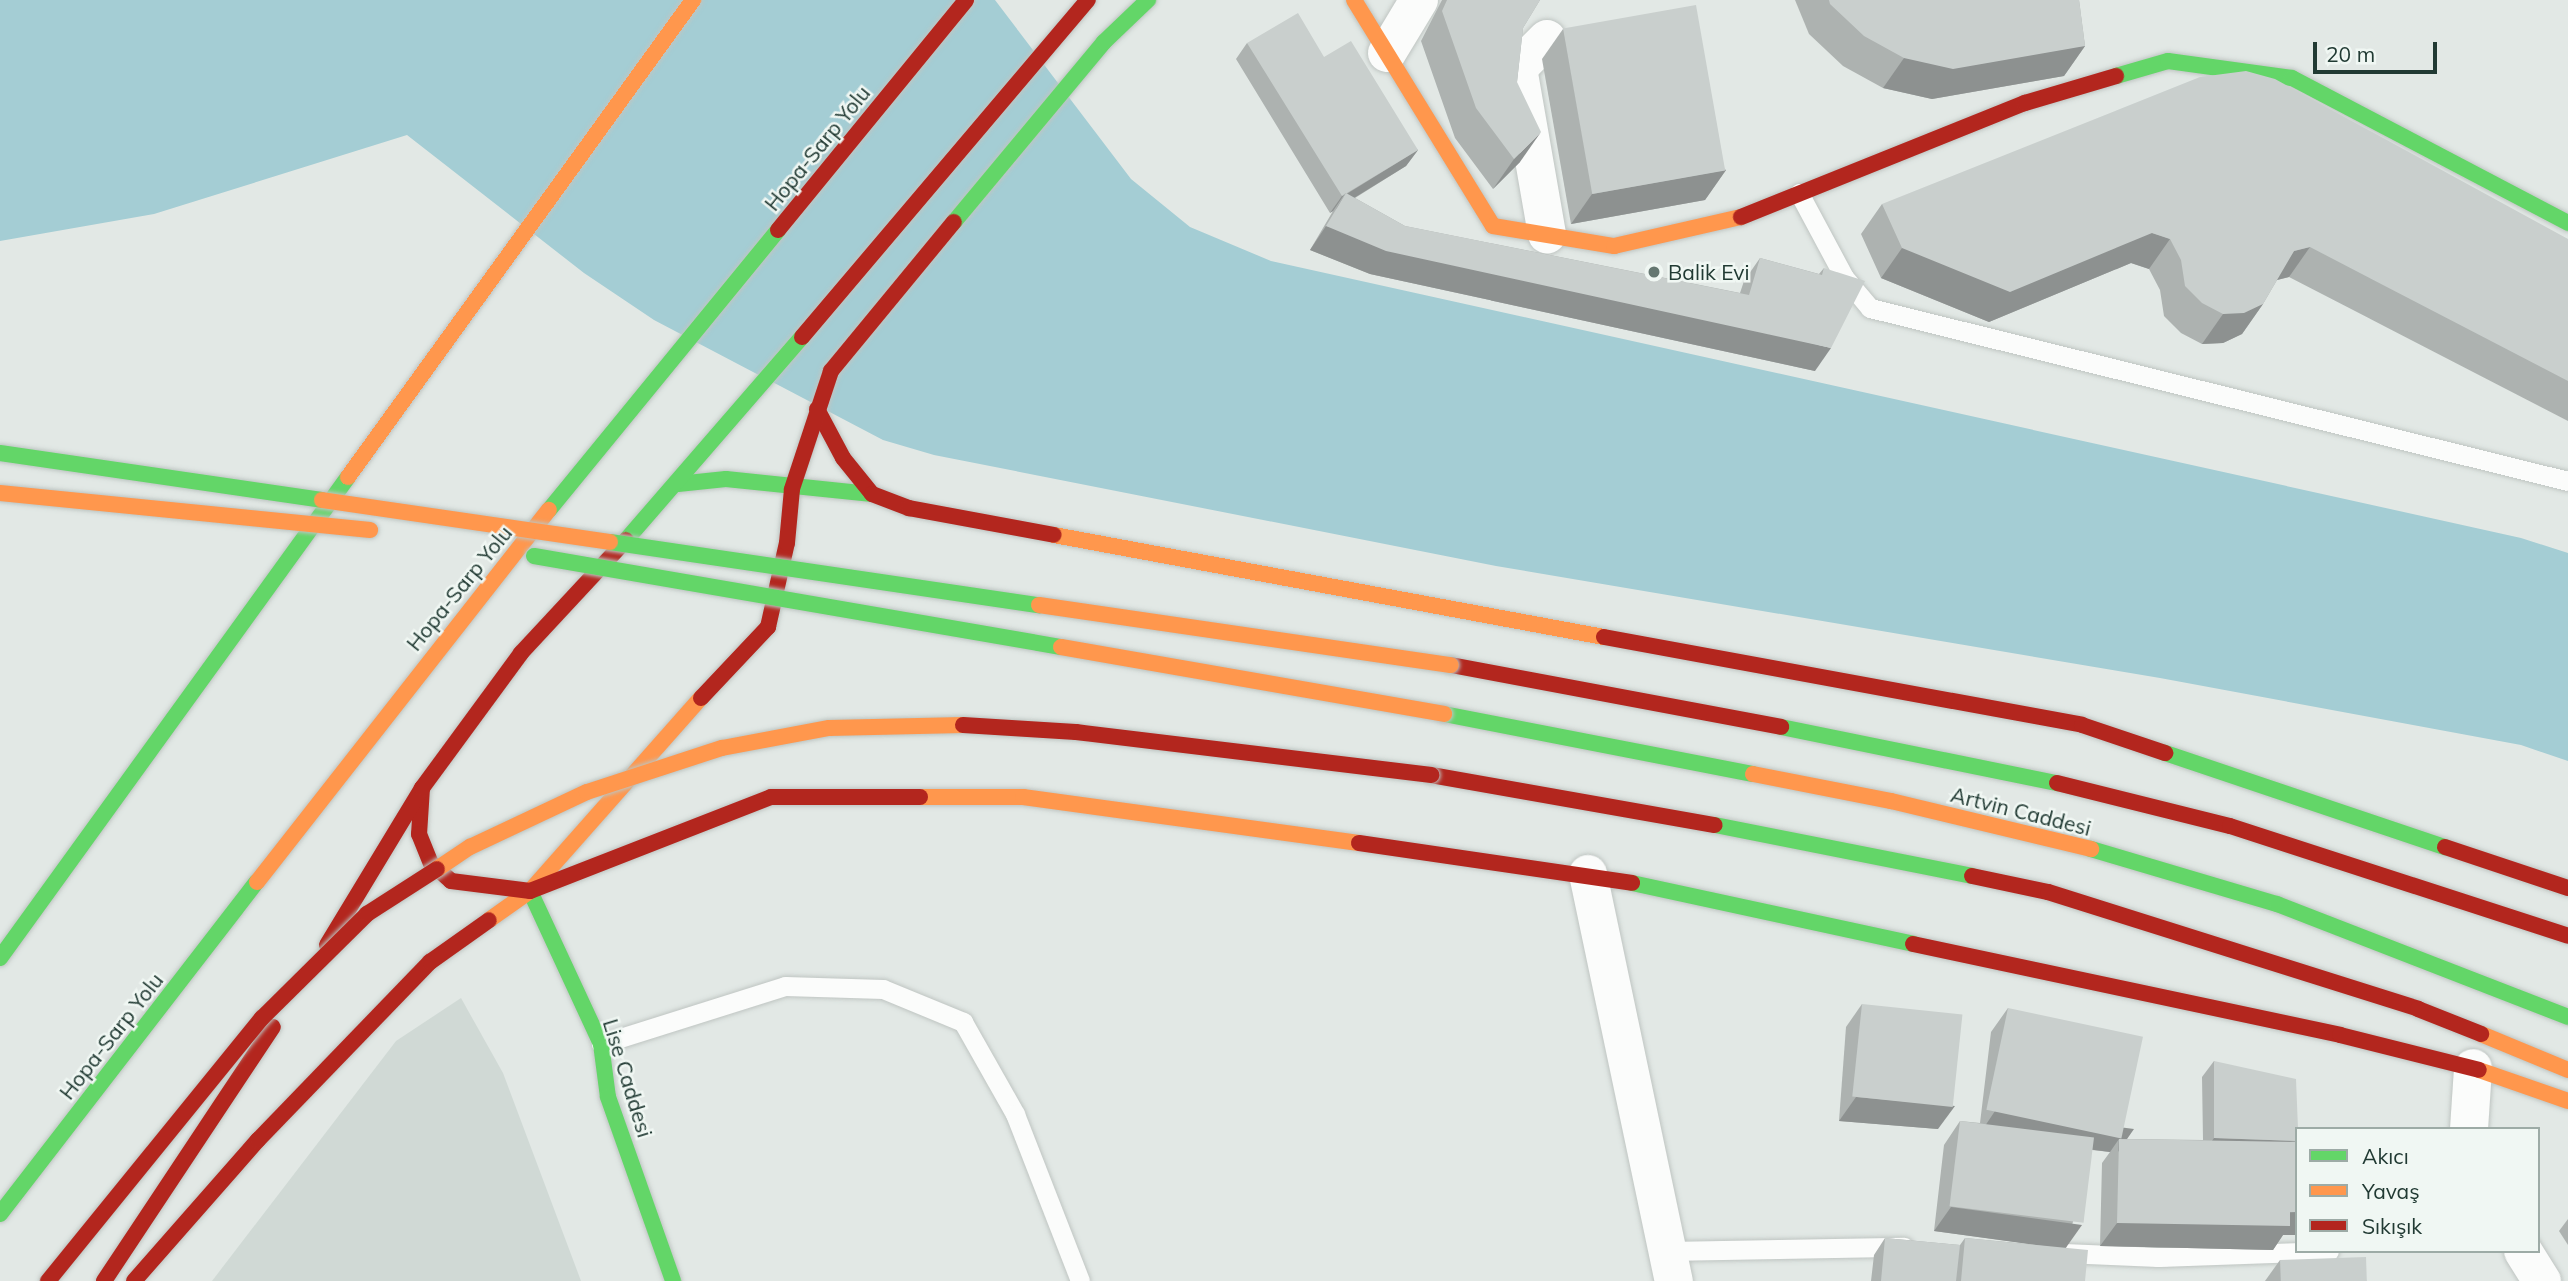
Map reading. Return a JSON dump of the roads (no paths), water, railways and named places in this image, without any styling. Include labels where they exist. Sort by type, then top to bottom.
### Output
[{"type":"main road","points":[[0,958],[512,246],[693,0]]},
{"type":"main road","name":"Hopa-Sarp Yolu","points":[[0,1214],[449,633],[679,348],[966,0]]},
{"type":"main road","points":[[530,891],[629,775],[768,627],[787,543],[792,489],[831,371],[1104,42],[1148,0]]},
{"type":"main road","points":[[1354,0],[1493,226],[1614,246],[1732,220],[1796,186],[2025,103],[2168,61],[2292,78],[2568,223]]},
{"type":"main road","points":[[104,1281],[320,957],[422,788],[521,653],[678,484],[765,378],[1087,2]]},
{"type":"main road","points":[[817,409],[843,458],[872,494]]},
{"type":"main road","name":"Artvin Caddesi","points":[[0,453],[1451,665],[1987,766],[2230,826],[2568,936]]},
{"type":"main road","points":[[678,484],[726,479],[792,489],[872,494],[922,510],[2082,725],[2568,888]]},
{"type":"main road","points":[[0,493],[387,532]]},
{"type":"main road","name":"Artvin Caddesi","points":[[497,549],[1444,714],[1891,801],[2118,856],[2277,904],[2568,1017]]},
{"type":"main road","points":[[48,1281],[262,1018],[367,914],[470,847],[587,792],[722,748],[829,728],[940,724],[1076,732],[1431,775],[1790,838],[2048,892],[2418,1009],[2568,1070]]},
{"type":"main road","points":[[422,788],[419,834],[430,863],[452,881],[530,891]]},
{"type":"main road","points":[[134,1281],[258,1140],[429,962],[530,891],[771,797],[1023,797],[1588,874],[2340,1035],[2473,1068],[2568,1101]]},
{"type":"main road","name":"Lise Caddesi","points":[[530,891],[601,1044],[608,1097],[673,1281]]},
{"type":"main road","points":[[601,1044],[625,1076]]},
{"type":"street","points":[[1387,53],[1419,0]]},
{"type":"street","points":[[1547,39],[1518,68],[1547,235]]},
{"type":"street","points":[[1588,874],[1671,1266]]},
{"type":"street","points":[[2469,1127],[2473,1068]]},
{"type":"street","points":[[2524,1253],[2542,1281]]},
{"type":"lane","points":[[1796,186],[1844,277],[1870,308],[2568,481]]},
{"type":"lane","points":[[601,1044],[785,986],[883,989],[963,1022],[1015,1114],[1080,1281]]},
{"type":"lane","points":[[1671,1266],[1926,1246]]},
{"type":"lane","points":[[2049,1252],[2158,1257],[2295,1252]]},
{"type":"water","points":[[0,0],[995,0],[1131,179],[1190,227],[1271,261],[2521,538],[2568,553],[2568,761],[2521,745],[2160,678],[1496,566],[934,455],[883,440],[654,320],[584,273],[407,135],[154,214],[0,241]]},
{"type":"place","name":"Balik Evi","points":[[1654,272]]}]
